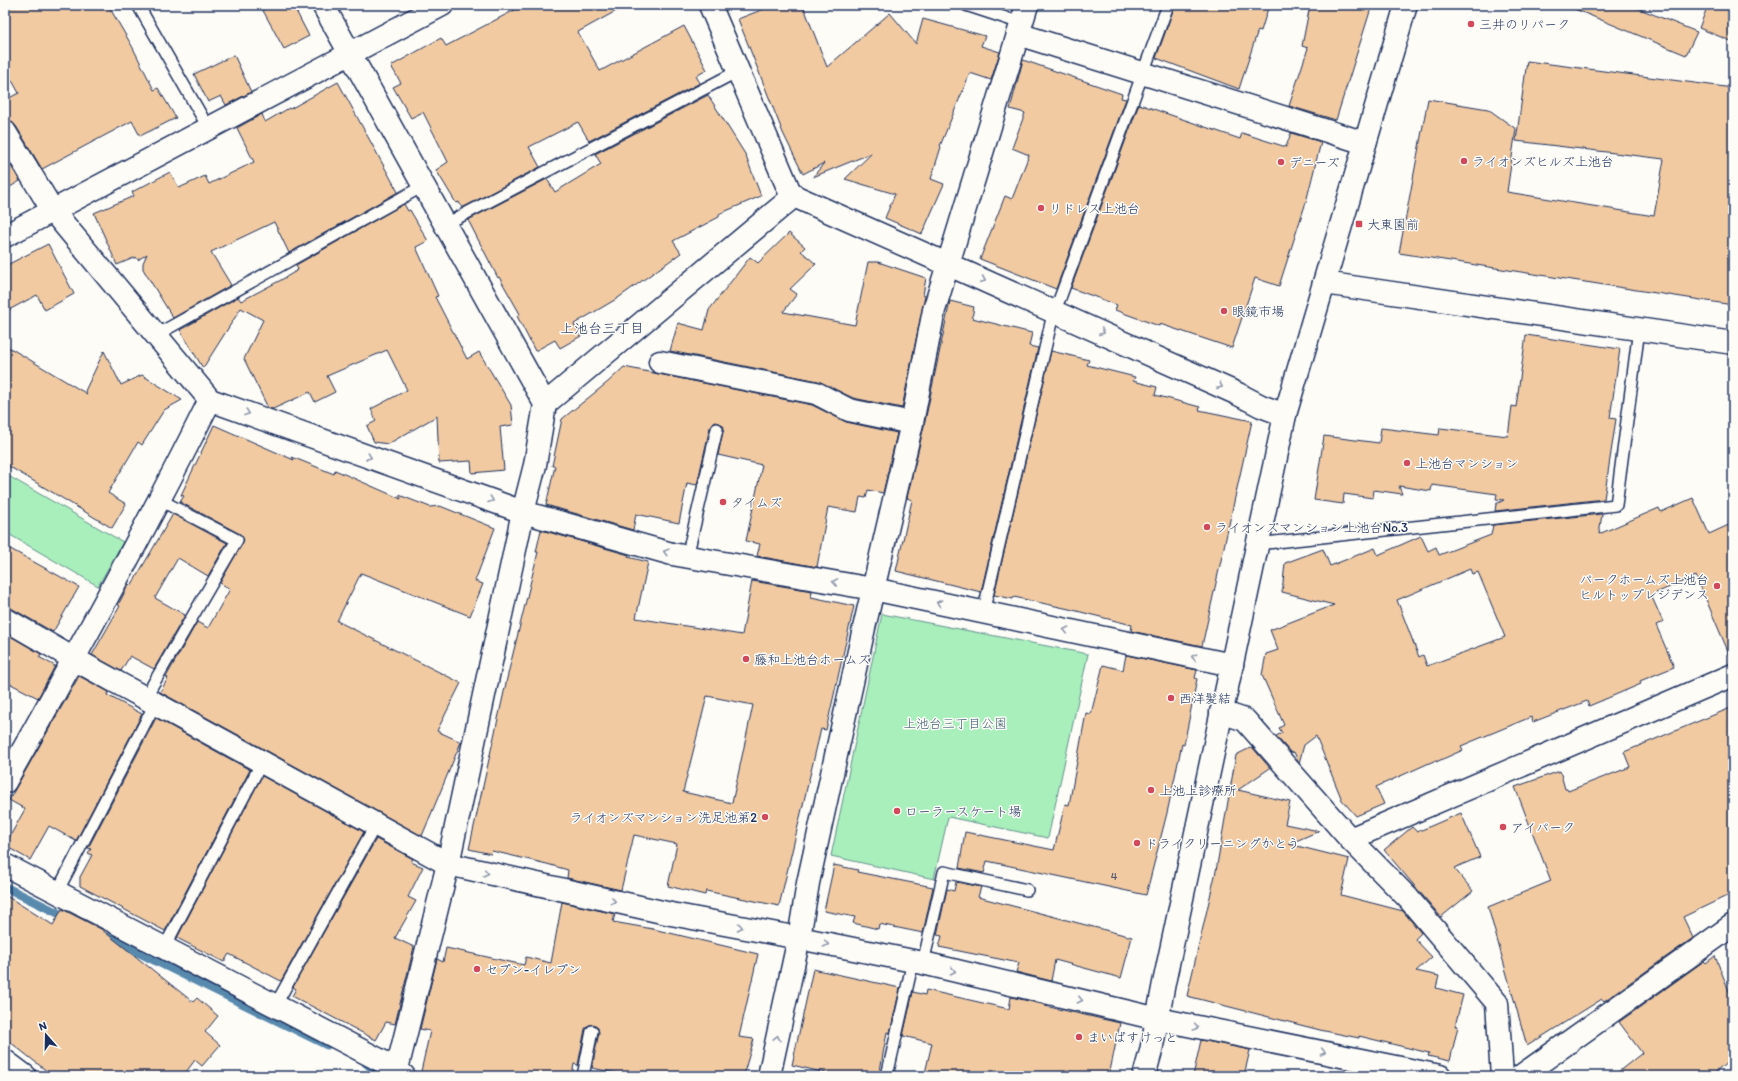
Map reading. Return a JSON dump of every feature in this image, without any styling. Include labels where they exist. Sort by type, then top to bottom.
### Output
[{"type":"street","points":[[5,865],[275,1006],[397,1073],[448,864],[523,512],[535,465],[545,404],[444,225],[351,53],[323,5]]},
{"type":"street","points":[[5,236],[442,5]]},
{"type":"street","points":[[710,5],[789,190],[794,196],[1054,310],[1261,406],[1285,415]]},
{"type":"street","points":[[1144,1076],[1158,1019],[1164,982],[1285,415],[1406,5]]},
{"type":"street","points":[[769,1076],[799,938],[808,883],[912,423],[934,310],[1022,21],[1142,74],[1365,143]]},
{"type":"street","points":[[5,132],[53,210],[210,400],[523,512],[687,557],[874,589],[1232,665]]},
{"type":"street","points":[[545,404],[794,196]]},
{"type":"street","points":[[1324,284],[1733,343]]},
{"type":"street","points":[[660,362],[816,393],[849,410],[912,423]]},
{"type":"street","points":[[5,782],[74,659],[160,500],[210,400]]},
{"type":"street","points":[[5,619],[74,659],[448,864],[671,914],[918,962],[1158,1019],[1440,1076]]},
{"type":"street","points":[[1350,839],[1733,675]]},
{"type":"street","points":[[1221,712],[1245,720],[1350,839],[1408,898],[1497,1003],[1502,1076]]},
{"type":"street","points":[[1521,1076],[1733,925]]},
{"type":"street","points":[[5,1061],[25,1076]]},
{"type":"lane","points":[[138,5],[208,129]]},
{"type":"lane","points":[[966,5],[1022,21]]},
{"type":"lane","points":[[983,613],[1054,310],[1060,298],[1168,5]]},
{"type":"lane","points":[[444,225],[738,71]]},
{"type":"lane","points":[[156,335],[423,186]]},
{"type":"lane","points":[[1257,544],[1616,505],[1639,329]]},
{"type":"lane","points":[[687,557],[717,429]]},
{"type":"lane","points":[[57,892],[150,701],[237,540],[160,500]]},
{"type":"lane","points":[[164,948],[262,762]]},
{"type":"lane","points":[[275,1006],[376,824]]},
{"type":"lane","points":[[887,1076],[944,872],[1027,890]]},
{"type":"lane","points":[[583,1076],[592,1031]]},
{"type":"green space","points":[[5,474],[123,542],[98,586],[5,532]]},
{"type":"green space","name":"上池台三丁目公園","points":[[882,614],[1088,654],[1048,838],[948,817],[934,879],[831,856]]},
{"type":"building","points":[[5,5],[108,5],[132,46],[154,90],[158,88],[176,118],[140,136],[132,121],[42,169],[16,126],[11,121],[5,120],[5,100],[19,93],[5,68]]},
{"type":"building","points":[[260,5],[293,5],[309,36],[284,49]]},
{"type":"building","points":[[524,5],[627,5],[578,32],[600,71],[684,26],[707,70],[696,76],[700,83],[589,141],[578,122],[529,147],[540,167],[462,208],[459,202],[456,203],[436,170],[448,162],[423,112],[411,118],[393,87],[401,83],[391,66],[441,38],[446,46]]},
{"type":"building","points":[[774,5],[803,5],[827,67],[890,13],[916,44],[923,19],[985,36],[981,46],[1000,52],[991,80],[970,73],[940,146],[941,147],[931,179],[944,184],[922,234],[885,218],[895,194],[845,179],[872,153],[813,177],[824,163],[803,174],[783,133],[738,19]]},
{"type":"building","points":[[1175,5],[1269,5],[1261,31],[1258,30],[1239,89],[1156,58]]},
{"type":"building","points":[[1310,5],[1372,5],[1336,120],[1289,106],[1308,48],[1302,46]]},
{"type":"building","points":[[1565,5],[1630,5],[1697,32],[1686,55]]},
{"type":"building","points":[[1708,5],[1719,5],[1733,11],[1733,42],[1699,28]]},
{"type":"building","points":[[234,55],[251,92],[226,105],[221,96],[208,102],[194,74]]},
{"type":"building","name":"リドレス上池台","points":[[1023,60],[1122,94],[1121,98],[1126,99],[1056,289],[980,259],[1005,196],[1012,199],[1029,155],[1012,148],[1025,113],[1010,109]]},
{"type":"building","name":"ライオンズヒルズ上池台","points":[[1527,61],[1733,88],[1733,305],[1399,253],[1428,99],[1488,109],[1516,129],[1507,192],[1654,216],[1664,159],[1516,141]]},
{"type":"building","points":[[338,82],[398,192],[289,253],[274,222],[211,252],[231,285],[173,318],[143,269],[143,263],[147,254],[138,260],[136,257],[117,265],[94,213],[134,196],[132,192],[170,172],[179,188],[205,176],[209,184],[254,162],[237,128],[262,114],[265,122]]},
{"type":"building","points":[[708,95],[745,154],[761,196],[719,214],[719,217],[673,241],[681,253],[618,298],[574,324],[581,336],[560,348],[555,340],[535,351],[517,316],[520,314],[499,277],[498,278],[468,220],[547,179],[555,192],[601,164],[595,154]]},
{"type":"building","points":[[1139,104],[1240,139],[1242,133],[1286,147],[1291,133],[1321,142],[1306,202],[1279,286],[1255,278],[1232,348],[1160,324],[1159,326],[1115,310],[1117,305],[1071,288]]},
{"type":"building","points":[[5,156],[20,181],[5,190]]},
{"type":"building","points":[[404,204],[408,211],[410,210],[428,241],[416,247],[438,296],[435,297],[467,359],[479,352],[511,405],[513,425],[500,427],[504,470],[472,473],[471,461],[439,463],[437,416],[388,444],[374,442],[367,426],[376,421],[371,409],[407,390],[387,350],[327,376],[335,392],[315,402],[310,392],[273,409],[268,408],[244,359],[263,320],[241,308],[203,368],[180,330],[238,297],[241,301],[281,280],[298,270],[296,265]]},
{"type":"building","points":[[789,233],[805,247],[801,251],[816,264],[790,289],[797,294],[783,312],[855,325],[868,262],[878,262],[926,278],[923,295],[925,296],[902,408],[853,398],[818,381],[670,351],[678,323],[704,330],[709,310],[750,257],[758,263]]},
{"type":"building","points":[[48,244],[74,294],[45,310],[37,295],[5,312],[5,266]]},
{"type":"building","points":[[950,301],[974,307],[972,318],[1032,333],[1029,346],[1038,348],[981,592],[896,571],[912,500],[907,498],[924,426]]},
{"type":"building","points":[[1526,335],[1620,349],[1610,418],[1616,419],[1604,499],[1495,511],[1496,504],[1504,500],[1496,499],[1497,494],[1432,485],[1431,491],[1399,486],[1402,494],[1374,490],[1373,498],[1344,494],[1343,504],[1314,500],[1324,436],[1379,443],[1381,428],[1439,435],[1440,428],[1508,436],[1512,406],[1516,407]]},
{"type":"building","points":[[5,345],[87,394],[85,391],[104,351],[121,385],[142,375],[182,400],[164,410],[142,445],[138,442],[108,493],[126,504],[112,528],[5,464]]},
{"type":"building","points":[[1051,351],[1089,360],[1087,365],[1135,377],[1133,381],[1157,387],[1155,395],[1200,407],[1199,410],[1252,421],[1202,646],[1131,631],[1132,625],[1069,609],[1014,597],[1013,599],[994,595]]},
{"type":"building","points":[[624,367],[812,405],[846,422],[897,433],[883,493],[868,490],[866,498],[860,497],[857,512],[828,507],[817,567],[757,556],[760,544],[746,541],[762,465],[718,455],[724,427],[715,422],[710,427],[697,485],[687,483],[679,523],[636,514],[633,530],[546,505],[555,466],[552,466],[562,419],[608,382]]},
{"type":"building","points":[[214,425],[294,460],[292,457],[334,474],[335,470],[401,499],[399,495],[430,507],[440,506],[495,528],[475,581],[483,584],[470,616],[361,573],[337,621],[461,683],[437,731],[461,742],[422,836],[160,692],[168,678],[166,677],[197,622],[208,628],[230,589],[220,583],[244,540],[240,534],[180,502],[184,496],[181,495]]},
{"type":"building","points":[[1693,498],[1709,534],[1733,523],[1733,663],[1696,576],[1651,595],[1663,622],[1656,625],[1674,667],[1640,681],[1641,684],[1589,706],[1587,701],[1533,722],[1531,717],[1461,746],[1463,750],[1436,762],[1436,760],[1376,787],[1384,804],[1356,816],[1342,800],[1316,736],[1304,745],[1299,763],[1294,752],[1291,753],[1276,736],[1282,733],[1279,728],[1284,725],[1262,675],[1266,654],[1278,650],[1270,630],[1334,605],[1282,592],[1285,563],[1323,549],[1330,566],[1375,548],[1378,555],[1421,536],[1428,551],[1436,547],[1439,555],[1491,535],[1493,525],[1602,514],[1599,534],[1659,508],[1661,512]],"holes":[[[1470,569],[1472,574],[1478,572],[1505,637],[1427,666],[1423,655],[1419,657],[1397,600]]]},
{"type":"building","points":[[173,514],[227,543],[208,576],[178,558],[155,598],[185,615],[154,669],[130,656],[121,671],[92,655],[120,606],[118,605],[129,584],[131,586]]},
{"type":"building","points":[[541,530],[629,555],[628,557],[648,562],[636,618],[742,635],[752,581],[812,591],[811,597],[854,606],[826,730],[821,729],[779,906],[706,891],[705,895],[668,886],[677,844],[634,835],[621,890],[567,878],[568,870],[547,864],[492,851],[491,854],[469,849],[508,674],[538,552],[536,552]],"holes":[[[707,696],[753,705],[732,803],[683,792]]]},
{"type":"building","points":[[5,546],[79,587],[53,632],[11,608],[5,607]]},
{"type":"building","points":[[5,633],[41,654],[39,657],[55,666],[38,698],[5,681]]},
{"type":"building","points":[[1126,655],[1197,670],[1195,678],[1197,679],[1184,745],[1182,744],[1167,813],[1146,895],[987,861],[984,873],[959,868],[965,832],[1054,850],[1065,804],[1069,805],[1086,713],[1091,714],[1103,665],[1123,670]]},
{"type":"building","points":[[79,676],[109,692],[107,695],[142,714],[76,841],[49,826],[30,860],[9,848],[9,838],[25,809],[9,800]]},
{"type":"building","points":[[1733,707],[1733,893],[1683,917],[1693,938],[1604,1001],[1602,999],[1527,1046],[1488,907],[1551,881],[1515,787],[1560,771],[1565,789],[1568,791],[1630,767],[1624,752]]},
{"type":"building","points":[[156,718],[250,770],[165,931],[80,886],[80,877],[92,855],[88,853],[91,849],[88,848]]},
{"type":"building","points":[[1252,747],[1270,768],[1238,790],[1290,802],[1285,824],[1319,831],[1289,844],[1349,859],[1341,895],[1403,911],[1421,933],[1415,939],[1432,957],[1416,971],[1439,976],[1436,988],[1463,995],[1455,1026],[1458,1026],[1450,1061],[1428,1056],[1429,1053],[1359,1036],[1359,1038],[1320,1030],[1187,996],[1216,871],[1236,755]]},
{"type":"building","points":[[262,776],[364,832],[281,981],[229,954],[224,962],[177,938]]},
{"type":"building","points":[[1461,813],[1480,857],[1454,868],[1473,891],[1441,917],[1384,850],[1412,827],[1417,832]]},
{"type":"building","points":[[376,839],[413,859],[411,862],[423,867],[408,897],[416,901],[395,938],[414,947],[395,1024],[386,1022],[376,1040],[292,996],[296,989],[293,987]]},
{"type":"building","points":[[834,865],[858,870],[857,872],[933,887],[923,933],[879,924],[878,929],[853,923],[855,917],[824,911]]},
{"type":"building","points":[[956,882],[981,887],[978,897],[1132,937],[1121,978],[1055,960],[1051,981],[1016,972],[1019,963],[939,947],[942,936],[937,935],[947,889],[954,891]]},
{"type":"building","points":[[5,895],[53,925],[62,909],[101,929],[193,1002],[197,998],[218,1016],[205,1032],[220,1045],[202,1066],[195,1060],[183,1076],[53,1076],[5,1038]]},
{"type":"building","points":[[562,902],[615,914],[613,922],[653,929],[758,954],[739,1037],[754,1039],[743,1076],[631,1076],[592,1068],[599,1032],[597,1026],[593,1024],[587,1026],[585,1029],[578,1065],[574,1064],[572,1076],[420,1076],[430,1031],[420,1029],[437,959],[443,962],[446,948],[524,965],[526,957],[551,963]]},
{"type":"building","points":[[1715,956],[1733,1001],[1733,1058],[1711,1076],[1613,1076],[1642,1053],[1619,1022],[1704,961],[1706,963]]},
{"type":"building","points":[[813,969],[900,988],[890,1033],[887,1032],[879,1076],[839,1076],[792,1065]]},
{"type":"building","points":[[926,990],[1009,1009],[1011,997],[1120,1023],[1109,1076],[941,1076],[925,1073],[932,1043],[903,1036],[913,992],[925,995]]},
{"type":"building","points":[[1201,1040],[1250,1050],[1244,1076],[1193,1076]]},
{"type":"waterway","points":[[5,887],[70,919]]},
{"type":"waterway","points":[[107,937],[327,1045]]},
{"type":"waterway","points":[[366,1063],[382,1076]]},
{"type":"place","name":"三井のリパーク","points":[[1471,24]]},
{"type":"place","name":"ライオンズヒルズ上池台","points":[[1464,161]]},
{"type":"place","name":"デニーズ","points":[[1281,162]]},
{"type":"place","name":"リドレス上池台","points":[[1041,208]]},
{"type":"place","name":"大東園前","points":[[1359,224]]},
{"type":"place","name":"眼鏡市場","points":[[1224,311]]},
{"type":"place","name":"上池台マンション","points":[[1407,463]]},
{"type":"place","name":"タイムズ","points":[[723,502]]},
{"type":"place","name":"ライオンズマンション上池台No.3","points":[[1207,527]]},
{"type":"place","name":"パークホームズ上池台 ヒルトップレジデンス","points":[[1717,586]]},
{"type":"place","name":"藤和上池台ホームズ","points":[[746,659]]},
{"type":"place","name":"西洋髪結","points":[[1171,698]]},
{"type":"place","name":"上池上診療所","points":[[1151,790]]},
{"type":"place","name":"ローラースケート場","points":[[897,811]]},
{"type":"place","name":"ライオンズマンション洗足池第2","points":[[765,817]]},
{"type":"place","name":"アイパーク","points":[[1503,827]]},
{"type":"place","name":"ドライクリーニングかとう","points":[[1137,843]]},
{"type":"place","name":"セブン-イレブン","points":[[477,969]]},
{"type":"place","name":"まいばすけっと","points":[[1079,1037]]},
{"type":"district","name":"上池台三丁目","points":[[602,328]]}]
